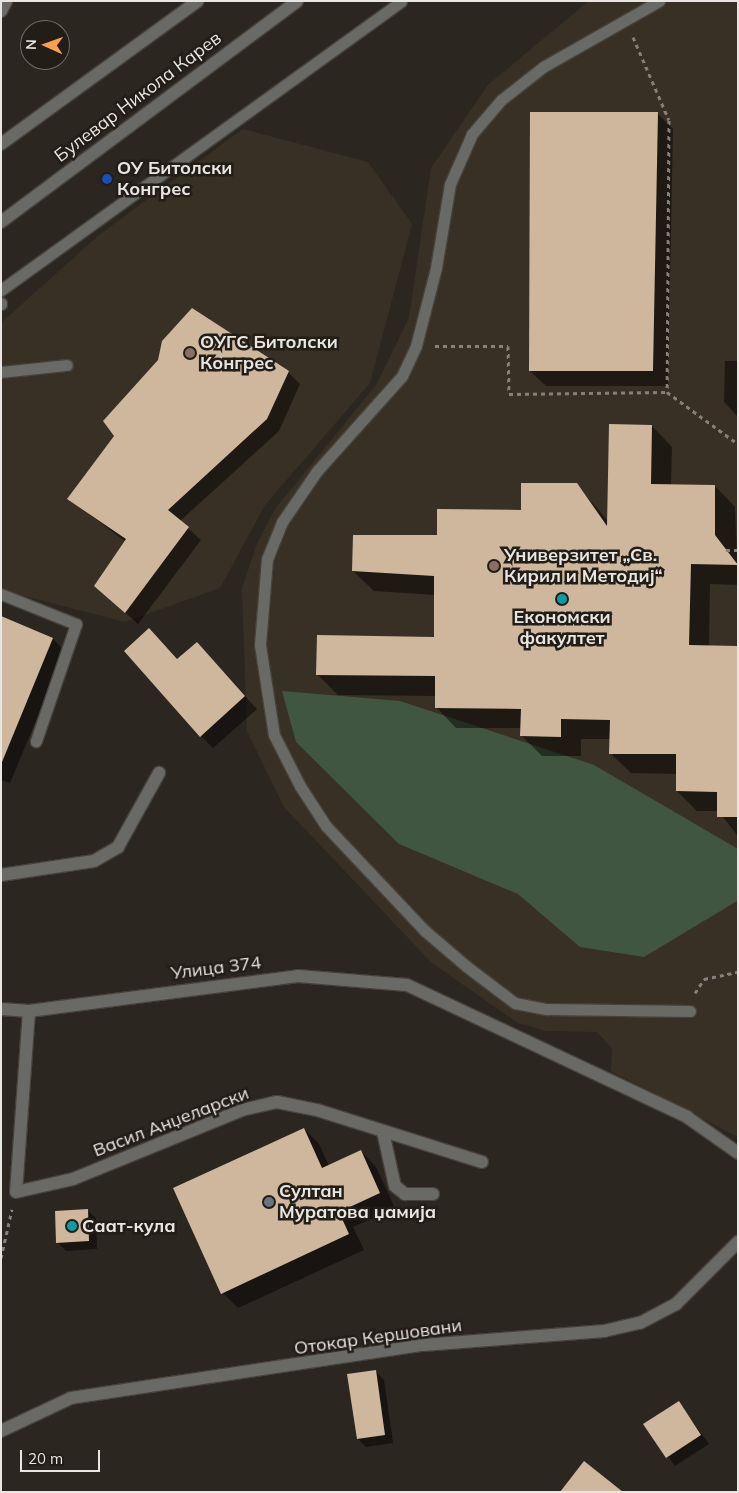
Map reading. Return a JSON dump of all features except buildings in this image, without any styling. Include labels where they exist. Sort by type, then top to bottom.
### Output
[{"type":"street","points":[[1,11],[6,1]]},
{"type":"street","points":[[1,144],[198,1]]},
{"type":"street","name":"Булевар Никола Карев","points":[[1,222],[297,1]]},
{"type":"street","points":[[1,875],[94,861],[118,847],[159,774]]},
{"type":"street","name":"Улица 374","points":[[1,1009],[29,1011],[298,976],[407,985],[687,1117],[738,1153]]},
{"type":"street","points":[[16,1192],[29,1011]]},
{"type":"street","name":"Васил Анџеларски","points":[[16,1192],[73,1179],[242,1110],[277,1102],[317,1110],[482,1162]]},
{"type":"street","points":[[383,1132],[395,1186],[405,1194],[433,1194]]},
{"type":"street","name":"Отокар Кершовани","points":[[1,1431],[71,1398],[423,1346],[604,1331],[640,1323],[676,1304],[738,1242]]},
{"type":"lane","points":[[1,290],[401,1]]},
{"type":"lane","points":[[659,1],[543,67],[501,100],[472,134],[450,184],[436,268],[416,346],[402,376],[298,496],[267,559],[260,603],[260,645],[274,735],[326,826],[424,930],[515,1003],[586,1013],[690,1011]]},
{"type":"lane","points":[[1,372],[67,365]]},
{"type":"lane","points":[[1,594],[76,624],[36,741]]},
{"type":"path","points":[[626,20],[669,120],[667,392]]},
{"type":"path","points":[[416,346],[508,346],[508,394],[667,392],[738,444]]},
{"type":"path","points":[[726,550],[738,550]]},
{"type":"path","points":[[690,1011],[704,979],[738,972]]},
{"type":"path","points":[[1,1258],[16,1192]]},
{"type":"shaded area","name":"Универзитет „Св. Кирил и Методиј“","points":[[589,1],[738,1],[738,1137],[611,1071],[612,1048],[597,1032],[546,1031],[518,1023],[432,963],[284,807],[247,731],[242,588],[257,544],[275,509],[376,385],[409,318],[431,168],[488,85]]},
{"type":"shaded area","name":"ОУГС Битолски Конгрес","points":[[243,129],[368,162],[412,224],[370,383],[265,505],[220,588],[125,622],[1,590],[1,323],[99,235]]},
{"type":"green space","points":[[282,691],[400,701],[594,765],[738,849],[737,901],[644,957],[580,947],[518,894],[399,844],[296,742]]},
{"type":"place","name":"ОУ Битолски Конгрес","points":[[107,179]]},
{"type":"place","name":"ОУГС Битолски Конгрес","points":[[190,353]]},
{"type":"place","name":"Универзитет „Св. Кирил и Методиј“","points":[[494,566]]},
{"type":"place","name":"Економски факултет","points":[[562,599]]},
{"type":"place","name":"Султан Муратова џамија","points":[[269,1202]]},
{"type":"place","name":"Саат-кула","points":[[72,1226]]}]
